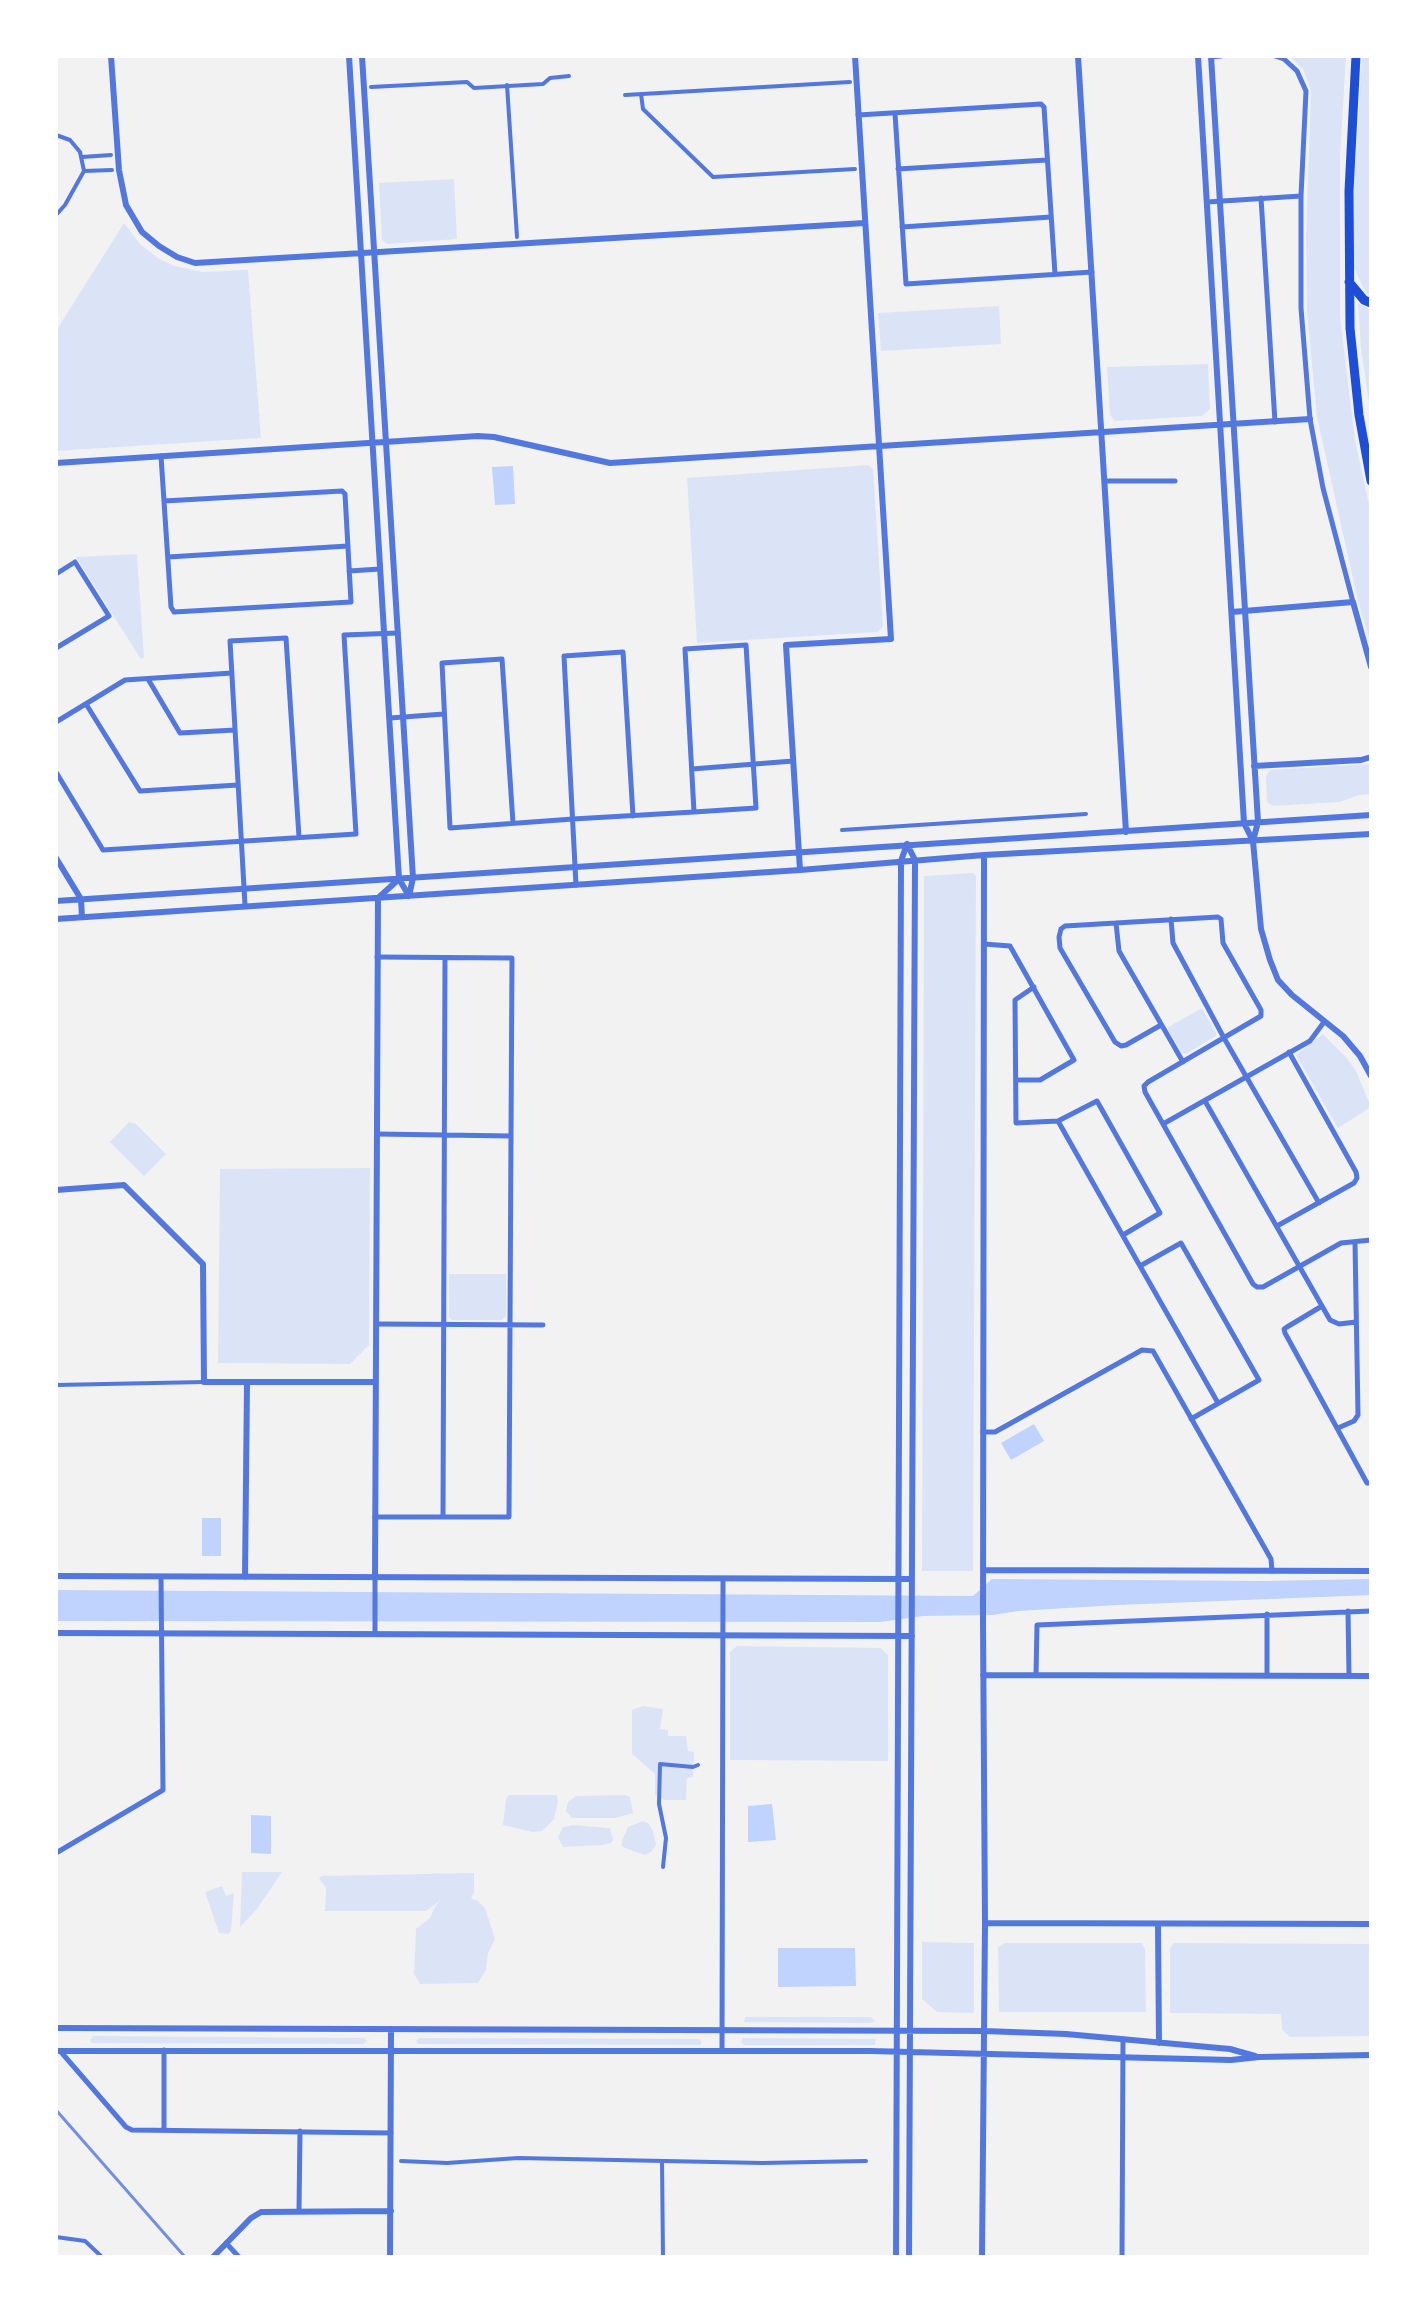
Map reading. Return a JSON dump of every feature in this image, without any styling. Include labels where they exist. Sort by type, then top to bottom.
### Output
[{"type":"highway","points":[[1356,56],[1349,191],[1349,282],[1354,374],[1371,481]]},
{"type":"highway","points":[[1349,282],[1364,300],[1371,303]]},
{"type":"street","points":[[111,56],[122,191],[142,232],[177,257],[195,263],[865,223]]},
{"type":"street","points":[[349,56],[399,879],[409,896]]},
{"type":"street","points":[[362,56],[413,878],[409,896]]},
{"type":"street","points":[[800,870],[786,645],[891,639],[855,56]]},
{"type":"street","points":[[1078,56],[1126,832]]},
{"type":"street","points":[[1198,56],[1244,823],[1253,841]]},
{"type":"street","points":[[1221,56],[1211,56],[1258,822],[1253,841],[1261,929],[1278,980],[1343,1036],[1360,1056],[1371,1076]]},
{"type":"street","points":[[1275,56],[1284,59],[1297,71],[1306,91],[1301,196],[1301,308],[1310,419],[1323,488],[1371,667]]},
{"type":"street","points":[[371,87],[467,82],[474,88],[543,84],[550,78],[569,76]]},
{"type":"street","points":[[625,95],[850,82]]},
{"type":"street","points":[[507,85],[517,237]]},
{"type":"street","points":[[641,94],[643,109],[713,177],[855,169]]},
{"type":"street","points":[[858,115],[1041,104],[1044,107],[1055,274]]},
{"type":"street","points":[[895,113],[906,284],[1092,272]]},
{"type":"street","points":[[56,135],[70,140],[80,152],[84,171],[56,215]]},
{"type":"street","points":[[82,157],[111,155]]},
{"type":"street","points":[[898,169],[1047,160]]},
{"type":"street","points":[[84,171],[112,170]]},
{"type":"street","points":[[1207,202],[1301,196]]},
{"type":"street","points":[[1261,198],[1275,422]]},
{"type":"street","points":[[902,227],[1051,217]]},
{"type":"street","points":[[56,463],[478,436],[610,463],[1310,419]]},
{"type":"street","points":[[161,456],[171,607],[177,613],[351,602],[345,494],[342,491],[164,501]]},
{"type":"street","points":[[1105,481],[1175,481]]},
{"type":"street","points":[[168,557],[348,546]]},
{"type":"street","points":[[56,574],[75,562],[109,616],[56,648]]},
{"type":"street","points":[[349,571],[381,569]]},
{"type":"street","points":[[1232,612],[1353,602]]},
{"type":"street","points":[[56,772],[103,850],[356,834],[344,635],[398,633]]},
{"type":"street","points":[[245,905],[230,641],[286,638],[299,837]]},
{"type":"street","points":[[513,823],[502,659],[442,663],[450,828],[756,808],[746,645],[685,649],[694,812]]},
{"type":"street","points":[[576,885],[564,656],[623,652],[633,816]]},
{"type":"street","points":[[56,722],[125,680],[232,673]]},
{"type":"street","points":[[148,679],[180,733],[235,730]]},
{"type":"street","points":[[86,704],[140,791],[238,785]]},
{"type":"street","points":[[390,718],[444,714]]},
{"type":"street","points":[[1254,766],[1371,757]]},
{"type":"street","points":[[692,769],[793,761]]},
{"type":"street","points":[[842,830],[1086,814]]},
{"type":"street","points":[[56,901],[1371,815]]},
{"type":"street","points":[[56,919],[984,855],[1371,834]]},
{"type":"street","points":[[907,844],[915,860],[909,2257]]},
{"type":"street","points":[[896,2257],[901,861],[907,844]]},
{"type":"street","points":[[982,2257],[985,1923],[984,855]]},
{"type":"street","points":[[56,858],[81,899],[82,917]]},
{"type":"street","points":[[375,1634],[378,898],[399,879]]},
{"type":"street","points":[[1171,919],[1173,943],[1319,1203]]},
{"type":"street","points":[[1161,1025],[1126,1045],[1115,1042],[1060,948],[1061,929],[1065,926],[1171,919],[1221,919],[1223,943],[1261,1010],[1261,1016],[1144,1086],[1145,1092],[1253,1284],[1263,1287],[1341,1243],[1371,1240]]},
{"type":"street","points":[[1116,923],[1119,951],[1183,1062]]},
{"type":"street","points":[[984,944],[1010,946],[1074,1060],[1040,1080],[1016,1080]]},
{"type":"street","points":[[375,1517],[509,1517],[512,958],[377,957]]},
{"type":"street","points":[[443,1517],[445,958]]},
{"type":"street","points":[[1034,987],[1015,1000],[1016,1123],[1058,1121],[1097,1101],[1160,1213],[1123,1235]]},
{"type":"street","points":[[1163,1124],[1310,1041],[1324,1022]]},
{"type":"street","points":[[1277,1226],[1354,1183],[1357,1178],[1289,1052]]},
{"type":"street","points":[[1205,1101],[1322,1306],[1334,1323],[1356,1322]]},
{"type":"street","points":[[1058,1121],[1218,1403]]},
{"type":"street","points":[[377,1134],[511,1136]]},
{"type":"street","points":[[56,1190],[124,1185],[203,1264],[204,1382]]},
{"type":"street","points":[[1338,1428],[1354,1421],[1358,1415],[1355,1242]]},
{"type":"street","points":[[1140,1266],[1181,1243],[1259,1380],[1191,1419]]},
{"type":"street","points":[[1322,1306],[1284,1329],[1285,1333],[1367,1483],[1371,1483]]},
{"type":"street","points":[[376,1324],[543,1325]]},
{"type":"street","points":[[983,1432],[995,1432],[1142,1350],[1153,1351],[1271,1559],[1272,1571]]},
{"type":"street","points":[[56,1385],[376,1382]]},
{"type":"street","points":[[245,1577],[247,1383]]},
{"type":"street","points":[[983,1574],[1371,1571]]},
{"type":"street","points":[[56,1576],[912,1579]]},
{"type":"street","points":[[56,1853],[163,1790],[161,1577]]},
{"type":"street","points":[[722,2051],[723,1579]]},
{"type":"street","points":[[1348,1611],[1349,1676]]},
{"type":"street","points":[[1036,1675],[1037,1625],[1371,1611]]},
{"type":"street","points":[[1267,1614],[1267,1675]]},
{"type":"street","points":[[56,1633],[912,1636]]},
{"type":"street","points":[[983,1675],[1371,1676]]},
{"type":"street","points":[[663,1867],[666,1838],[659,1804],[660,1764],[698,1765]]},
{"type":"street","points":[[985,1923],[1371,1924]]},
{"type":"street","points":[[1158,1924],[1159,2043]]},
{"type":"street","points":[[56,2028],[984,2031],[1066,2034],[1230,2049],[1259,2057]]},
{"type":"street","points":[[390,2257],[391,2029]]},
{"type":"street","points":[[1122,2257],[1123,2039]]},
{"type":"street","points":[[58,2048],[126,2127],[132,2130],[391,2133]]},
{"type":"street","points":[[58,2048],[910,2052],[1231,2060],[1371,2055]]},
{"type":"street","points":[[164,2050],[164,2130]]},
{"type":"street","points":[[299,2210],[300,2131]]},
{"type":"street","points":[[401,2161],[447,2163],[518,2158],[762,2163],[866,2161]]},
{"type":"street","points":[[662,2161],[663,2257]]},
{"type":"street","points":[[213,2257],[251,2218],[261,2212],[391,2211]]},
{"type":"street","points":[[56,2237],[85,2241],[102,2257]]},
{"type":"street","points":[[226,2243],[239,2257]]},
{"type":"shaded area","points":[[1289,56],[1346,56],[1340,157],[1340,316],[1355,440],[1371,514],[1371,645],[1358,601],[1317,417],[1307,312],[1311,91],[1303,69]]},
{"type":"shaded area","points":[[1362,56],[1371,56],[1371,297],[1365,292],[1353,265]]},
{"type":"shaded area","points":[[454,179],[457,239],[387,244],[382,240],[379,183]]},
{"type":"shaded area","points":[[124,223],[140,244],[174,266],[203,272],[248,270],[261,438],[56,451],[56,331]]},
{"type":"shaded area","points":[[1358,303],[1371,310],[1371,415],[1361,350]]},
{"type":"shaded area","points":[[999,306],[1001,344],[881,351],[878,313]]},
{"type":"shaded area","points":[[1208,364],[1210,409],[1202,416],[1115,421],[1110,415],[1107,367]]},
{"type":"shaded area","points":[[868,465],[873,469],[883,626],[878,632],[697,643],[687,478]]},
{"type":"shaded area","points":[[137,554],[144,658],[141,659],[76,557]]},
{"type":"shaded area","points":[[1371,764],[1371,794],[1340,802],[1273,806],[1267,802],[1266,776],[1270,770]]},
{"type":"shaded area","points":[[973,873],[976,876],[973,1571],[922,1571],[924,876]]},
{"type":"shaded area","points":[[1202,1008],[1216,1036],[1186,1054],[1182,1053],[1167,1028]]},
{"type":"shaded area","points":[[1323,1034],[1356,1071],[1371,1107],[1338,1128],[1296,1055]]},
{"type":"shaded area","points":[[129,1122],[136,1124],[166,1154],[144,1176],[110,1142]]},
{"type":"shaded area","points":[[370,1168],[369,1345],[350,1364],[218,1363],[220,1169]]},
{"type":"shaded area","points":[[449,1274],[506,1274],[506,1316],[502,1320],[452,1320],[449,1317]]},
{"type":"shaded area","points":[[737,1646],[881,1648],[888,1655],[888,1761],[730,1760],[730,1652]]},
{"type":"shaded area","points":[[643,1706],[663,1709],[660,1729],[668,1730],[668,1736],[686,1736],[688,1751],[694,1752],[693,1777],[687,1778],[686,1800],[665,1800],[655,1795],[655,1774],[632,1754],[632,1710]]},
{"type":"shaded area","points":[[509,1795],[557,1795],[554,1819],[542,1831],[503,1825]]},
{"type":"shaded area","points":[[576,1796],[630,1797],[633,1813],[615,1818],[572,1818],[566,1811],[568,1802]]},
{"type":"shaded area","points":[[643,1821],[653,1831],[656,1845],[645,1855],[622,1847],[628,1827]]},
{"type":"shaded area","points":[[563,1827],[610,1828],[613,1840],[603,1845],[563,1847],[558,1837]]},
{"type":"shaded area","points":[[242,1872],[282,1872],[257,1909],[240,1927]]},
{"type":"shaded area","points":[[474,1873],[471,1898],[485,1908],[495,1939],[488,1953],[486,1970],[478,1983],[420,1984],[414,1974],[416,1929],[430,1918],[441,1900],[426,1911],[325,1911],[326,1888],[319,1878],[322,1876]]},
{"type":"shaded area","points":[[222,1886],[226,1896],[234,1893],[231,1931],[228,1934],[219,1933],[205,1892]]},
{"type":"shaded area","points":[[922,1942],[974,1943],[974,2013],[937,2012],[922,1999]]},
{"type":"shaded area","points":[[1005,1943],[1142,1943],[1145,1949],[1146,2012],[999,2012],[998,1947]]},
{"type":"shaded area","points":[[1174,1943],[1371,1944],[1371,2036],[1290,2037],[1282,2030],[1281,2014],[1170,2013],[1170,1948]]},
{"type":"shaded area","points":[[745,2017],[871,2017],[875,2021],[744,2022]]},
{"type":"shaded area","points":[[93,2036],[367,2040],[364,2044],[92,2043],[90,2040]]},
{"type":"shaded area","points":[[419,2038],[699,2039],[702,2042],[700,2045],[418,2044],[416,2041]]},
{"type":"shaded area","points":[[743,2038],[876,2039],[875,2045],[744,2045],[741,2042]]},
{"type":"water","points":[[513,466],[515,504],[495,505],[492,467]]},
{"type":"water","points":[[1034,1424],[1044,1441],[1011,1460],[1001,1443]]},
{"type":"water","points":[[202,1518],[221,1518],[221,1556],[202,1556]]},
{"type":"water","points":[[992,1579],[1371,1579],[1371,1595],[1118,1605],[993,1615],[923,1616],[880,1622],[56,1621],[56,1590],[973,1596]]},
{"type":"water","points":[[772,1804],[776,1840],[748,1842],[748,1806]]},
{"type":"water","points":[[251,1815],[271,1816],[271,1854],[251,1853]]},
{"type":"water","points":[[778,1948],[855,1948],[856,1986],[778,1987]]},
{"type":"railway","points":[[56,2110],[185,2257]]}]
